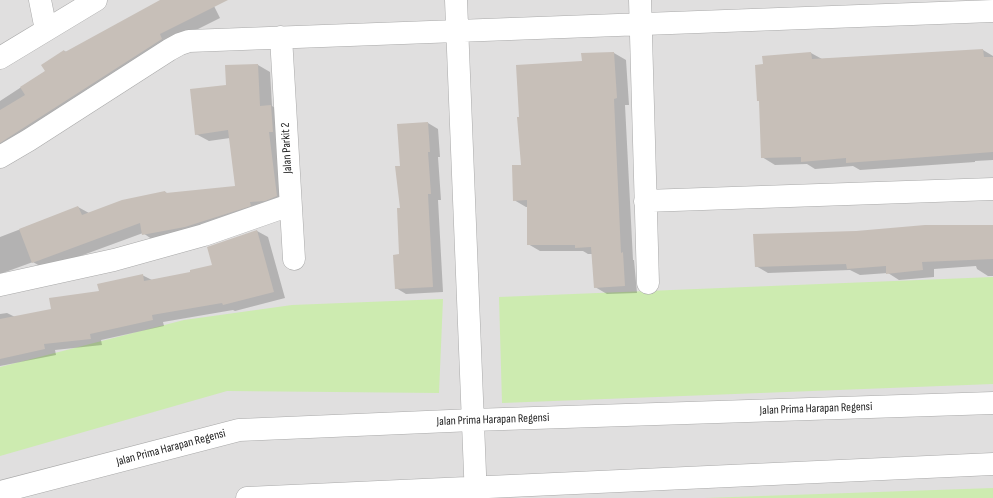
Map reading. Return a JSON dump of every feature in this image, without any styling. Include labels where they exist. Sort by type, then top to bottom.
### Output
[{"type":"street","points":[[40,0],[46,30]]},
{"type":"street","points":[[0,58],[96,0]]},
{"type":"street","points":[[456,0],[476,493]]},
{"type":"street","points":[[640,0],[648,283]]},
{"type":"street","points":[[0,157],[180,44],[189,41],[993,11]]},
{"type":"street","name":"Jalan Parkit 2","points":[[281,37],[294,259]]},
{"type":"street","points":[[646,201],[993,189]]},
{"type":"street","points":[[0,284],[114,260],[204,235],[290,206]]},
{"type":"street","name":"Jalan Prima Harapan Regensi","points":[[0,492],[239,430],[473,420],[993,403]]},
{"type":"street","points":[[249,498],[476,493],[993,464]]},
{"type":"shaded area","points":[[0,0],[993,0],[993,498],[0,498]]},
{"type":"green space","points":[[993,277],[993,384],[502,403],[499,297]]},
{"type":"green space","points":[[443,299],[439,393],[227,391],[0,456],[0,367],[184,320],[292,305]]},
{"type":"green space","points":[[993,488],[993,498],[704,498]]},
{"type":"building","points":[[160,0],[228,0],[160,34],[162,39],[0,143],[0,110],[25,95],[20,87],[45,71],[41,65],[64,50],[65,52]]},
{"type":"building","points":[[983,49],[984,57],[993,57],[993,152],[846,163],[846,158],[801,162],[801,157],[761,158],[759,101],[757,101],[755,65],[763,64],[762,56],[811,52],[812,59]]},
{"type":"building","points":[[614,52],[617,98],[614,99],[621,253],[623,252],[625,286],[594,288],[591,247],[575,248],[575,245],[527,245],[527,200],[513,201],[512,165],[521,165],[517,117],[519,117],[516,65],[582,61],[581,53]]},
{"type":"building","points":[[258,64],[260,106],[271,105],[273,132],[269,132],[277,196],[265,201],[250,202],[251,206],[185,227],[142,235],[140,223],[32,263],[19,229],[78,206],[82,215],[122,200],[165,191],[166,193],[235,186],[228,130],[195,135],[190,89],[226,85],[225,65]]},
{"type":"building","points":[[428,122],[430,152],[428,152],[431,194],[428,194],[433,287],[395,289],[393,255],[399,254],[397,208],[400,208],[395,166],[400,166],[397,124]]},
{"type":"building","points":[[925,225],[993,225],[993,259],[922,262],[923,270],[886,274],[886,266],[847,269],[846,264],[755,267],[753,234],[856,231]]},
{"type":"building","points":[[257,230],[274,292],[223,305],[222,303],[152,315],[153,320],[90,334],[91,339],[44,344],[45,349],[0,359],[0,319],[51,309],[49,298],[99,291],[97,284],[143,274],[144,281],[190,272],[190,270],[212,265],[207,247]]}]
